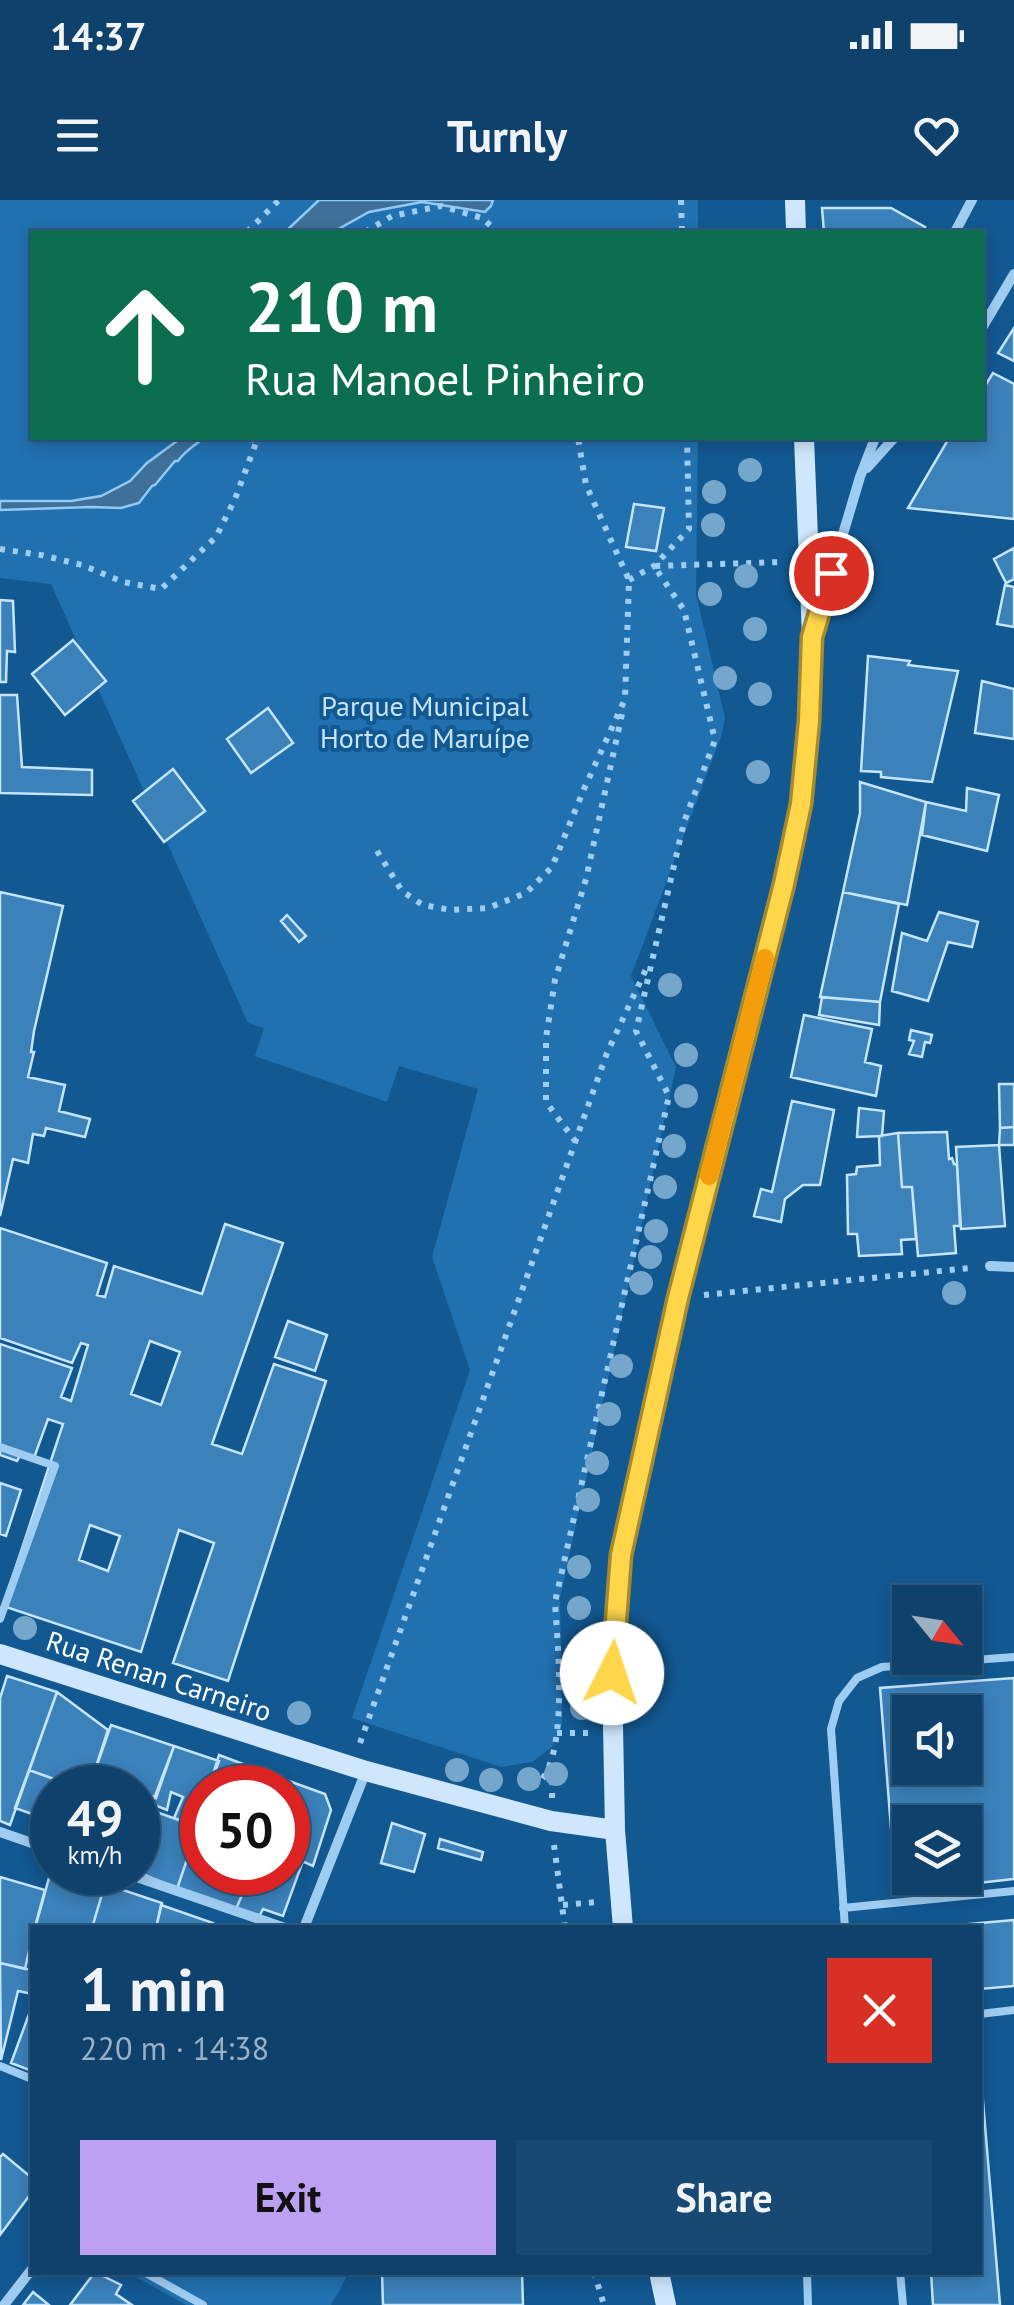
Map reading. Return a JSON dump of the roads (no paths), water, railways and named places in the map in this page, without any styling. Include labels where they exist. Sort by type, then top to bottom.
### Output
[{"type":"main road","points":[[795,200],[796,230]]},
{"type":"main road","points":[[623,1925],[615,1830],[612,1673],[621,1555],[678,1298],[788,868],[802,787],[812,637],[804,440]]},
{"type":"main road","name":"Rua Renan Carneiro","points":[[0,1654],[366,1771],[551,1821],[615,1830]]},
{"type":"main road","points":[[660,2275],[666,2305]]},
{"type":"street","points":[[956,230],[972,200]]},
{"type":"street","points":[[985,323],[1014,274]]},
{"type":"street","points":[[812,637],[874,440]]},
{"type":"street","points":[[860,477],[892,440]]},
{"type":"street","points":[[990,1266],[1014,1267]]},
{"type":"street","points":[[305,1925],[366,1771]]},
{"type":"street","points":[[0,1832],[30,1842]]},
{"type":"street","points":[[160,1885],[276,1925]]},
{"type":"street","points":[[4,2305],[30,2272]]},
{"type":"lane","points":[[0,1447],[55,1466],[0,1619]]},
{"type":"lane","points":[[844,1925],[831,1729],[839,1701],[857,1678],[882,1667],[1014,1658]]},
{"type":"lane","points":[[843,1908],[1014,1891]]},
{"type":"lane","points":[[982,2014],[1014,2010]]},
{"type":"lane","points":[[0,2066],[30,2078]]},
{"type":"lane","points":[[149,2275],[203,2305]]},
{"type":"lane","points":[[806,2275],[808,2305]]},
{"type":"lane","points":[[900,2275],[904,2305]]},
{"type":"park label","name":"Parque Municipal Horto de Maruípe","points":[[425,722]]}]
